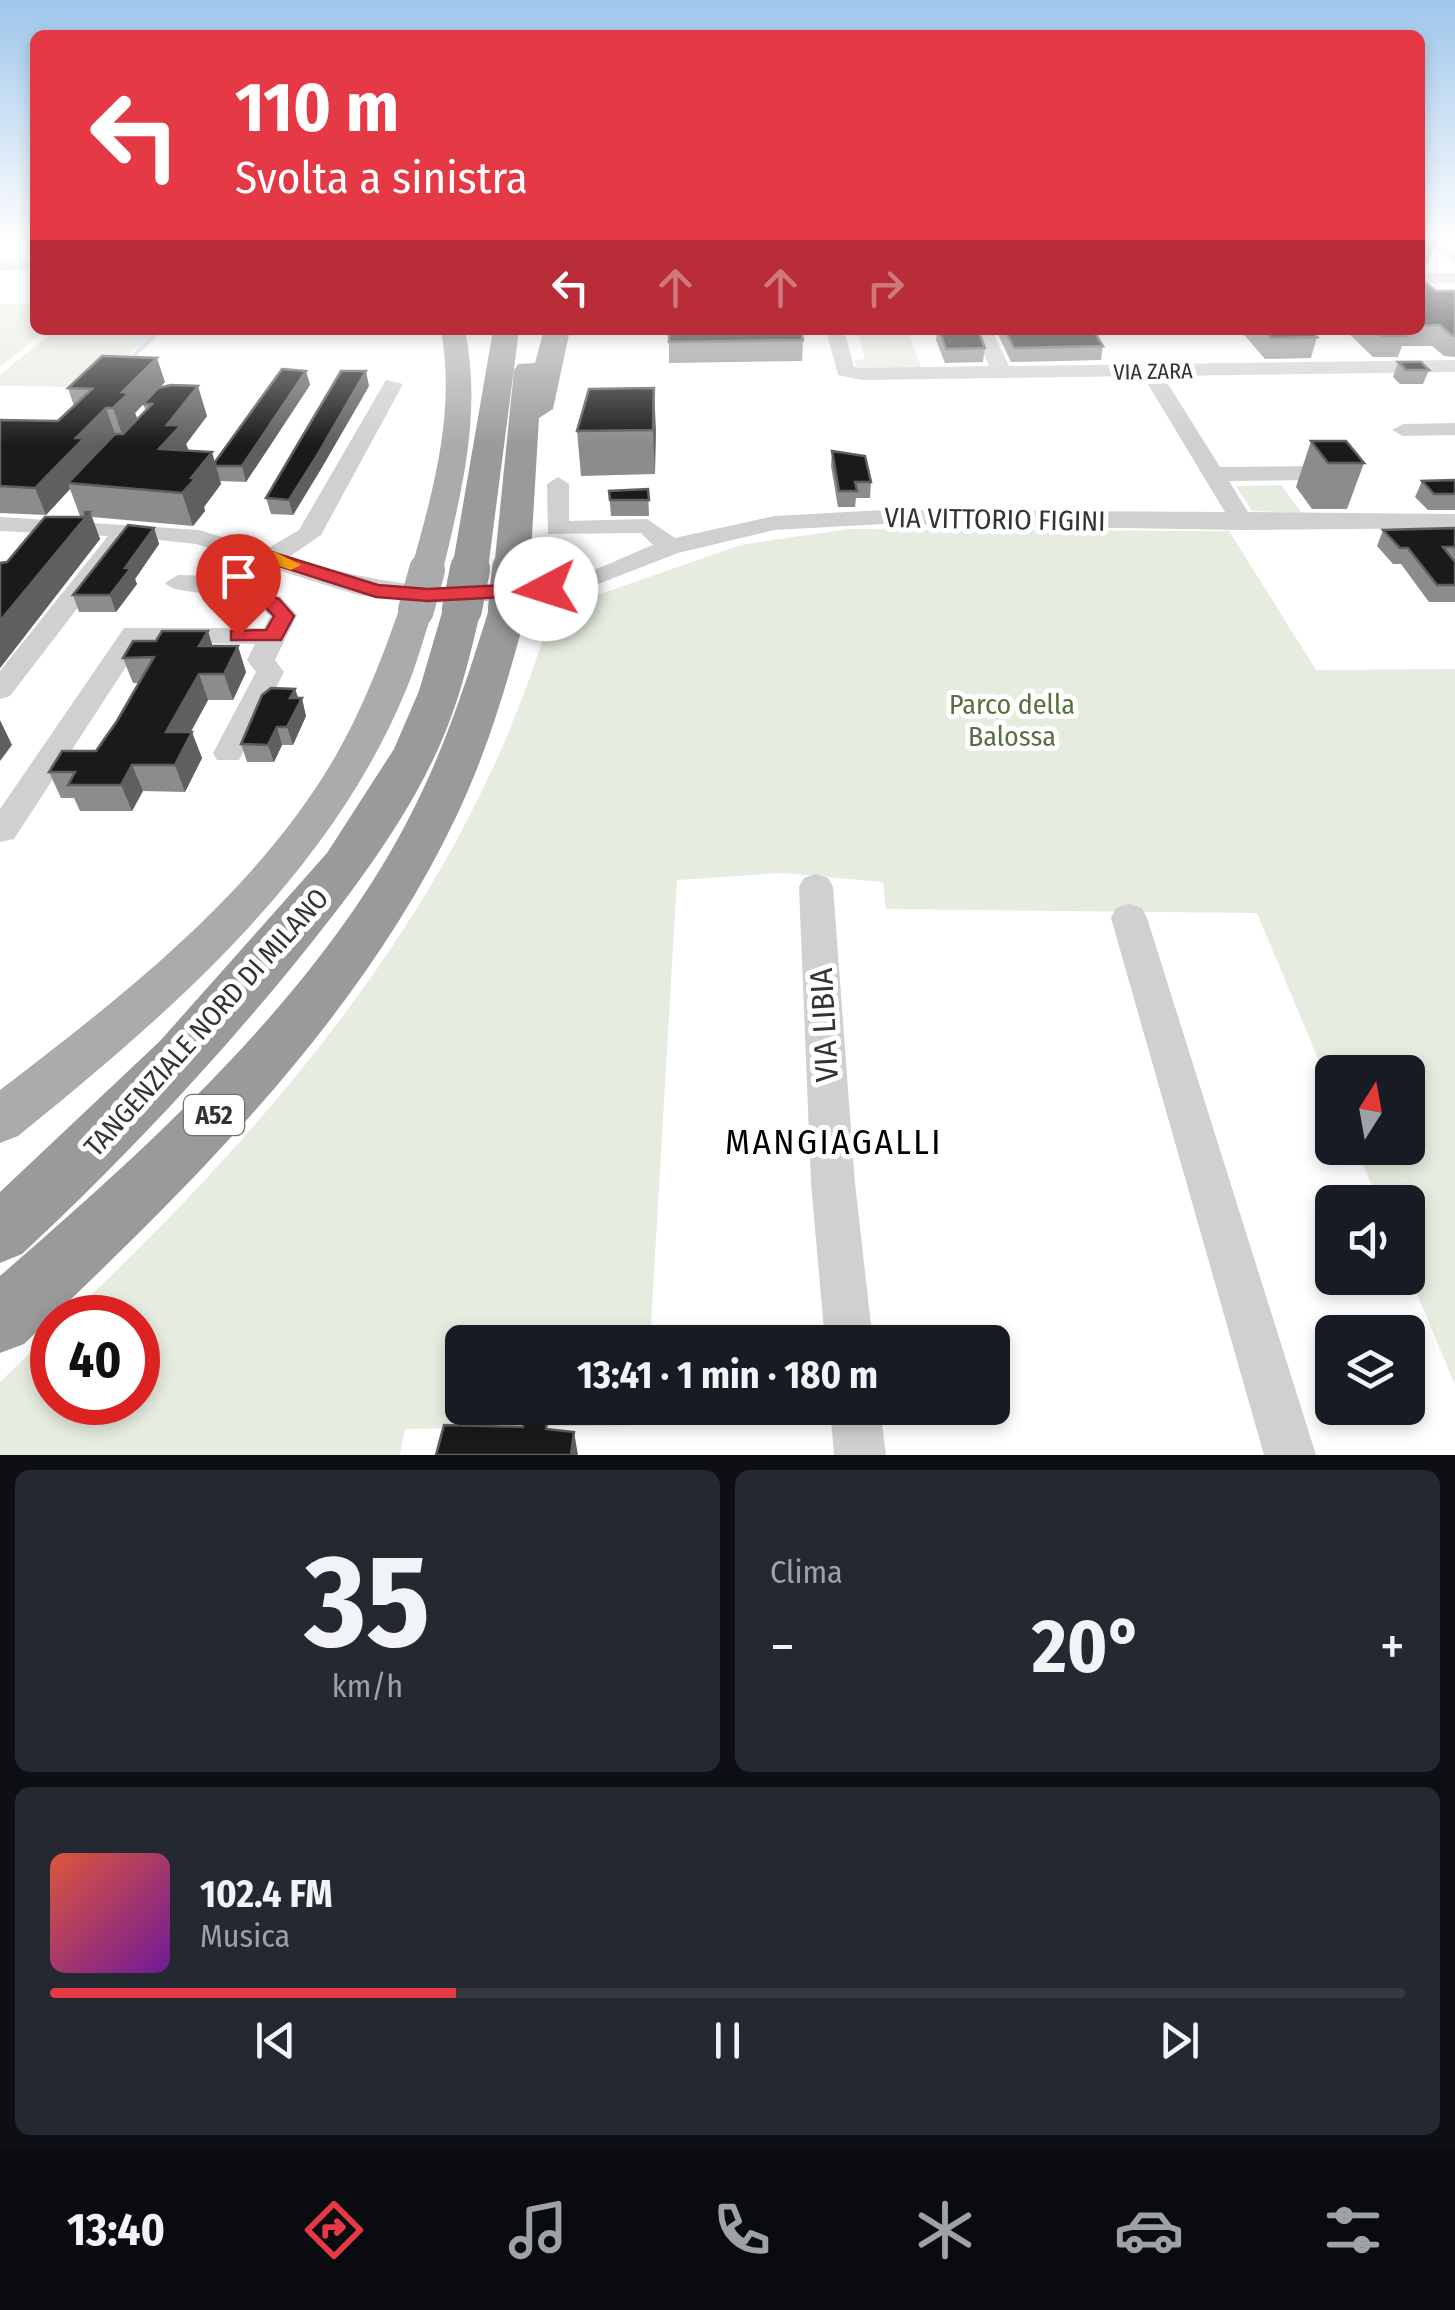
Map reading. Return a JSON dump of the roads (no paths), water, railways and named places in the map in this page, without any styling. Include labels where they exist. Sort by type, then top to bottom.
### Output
[{"type":"highway","points":[[491,335],[499,395]]},
{"type":"highway","name":"TANGENZIALE NORD DI MILANO","points":[[0,1234],[59,1182],[182,1057],[335,880],[391,794],[429,720],[466,590],[505,335]]},
{"type":"highway","name":"TANGENZIALE NORD DI MILANO","points":[[0,1320],[106,1225],[236,1092],[325,986],[400,884],[445,800],[478,722],[510,589],[522,478],[530,335]]},
{"type":"highway","points":[[522,478],[556,335]]},
{"type":"main road","points":[[0,1120],[90,1050],[248,900],[308,827],[371,728],[422,590],[453,450],[460,369],[454,335]]},
{"type":"street","name":"VIA ZARA","points":[[836,335],[845,370],[850,374],[1453,368]]},
{"type":"street","points":[[985,335],[1003,375]]},
{"type":"street","points":[[1150,371],[1243,522]]},
{"type":"street","points":[[224,584],[312,532],[394,384]]},
{"type":"street","points":[[1402,430],[1455,429]]},
{"type":"street","points":[[1213,474],[1330,473]]},
{"type":"street","points":[[558,484],[556,529],[647,526],[670,546]]},
{"type":"street","points":[[42,535],[76,498]]},
{"type":"street","name":"VIA VITTORIO FIGINI","points":[[199,537],[259,562],[397,594],[546,589],[617,572],[670,546],[774,523],[884,517],[1455,521]]},
{"type":"street","points":[[0,524],[42,535],[126,529],[199,537],[298,539]]},
{"type":"street","points":[[0,690],[126,529]]},
{"type":"street","points":[[178,584],[224,584],[272,603],[284,616],[260,660],[270,672],[228,752]]},
{"type":"street","points":[[2,830],[134,634],[273,636]]},
{"type":"street","name":"VIA LIBIA","points":[[816,887],[833,1182],[847,1325]]},
{"type":"street","points":[[1129,918],[1290,1455]]},
{"type":"street","points":[[857,1425],[860,1455]]},
{"type":"waterway","points":[[129,360],[155,335]]},
{"type":"district","name":"MANGIAGALLI","points":[[834,1142]]},
{"type":"park label","name":"Parco della Balossa","points":[[1012,720]]}]
